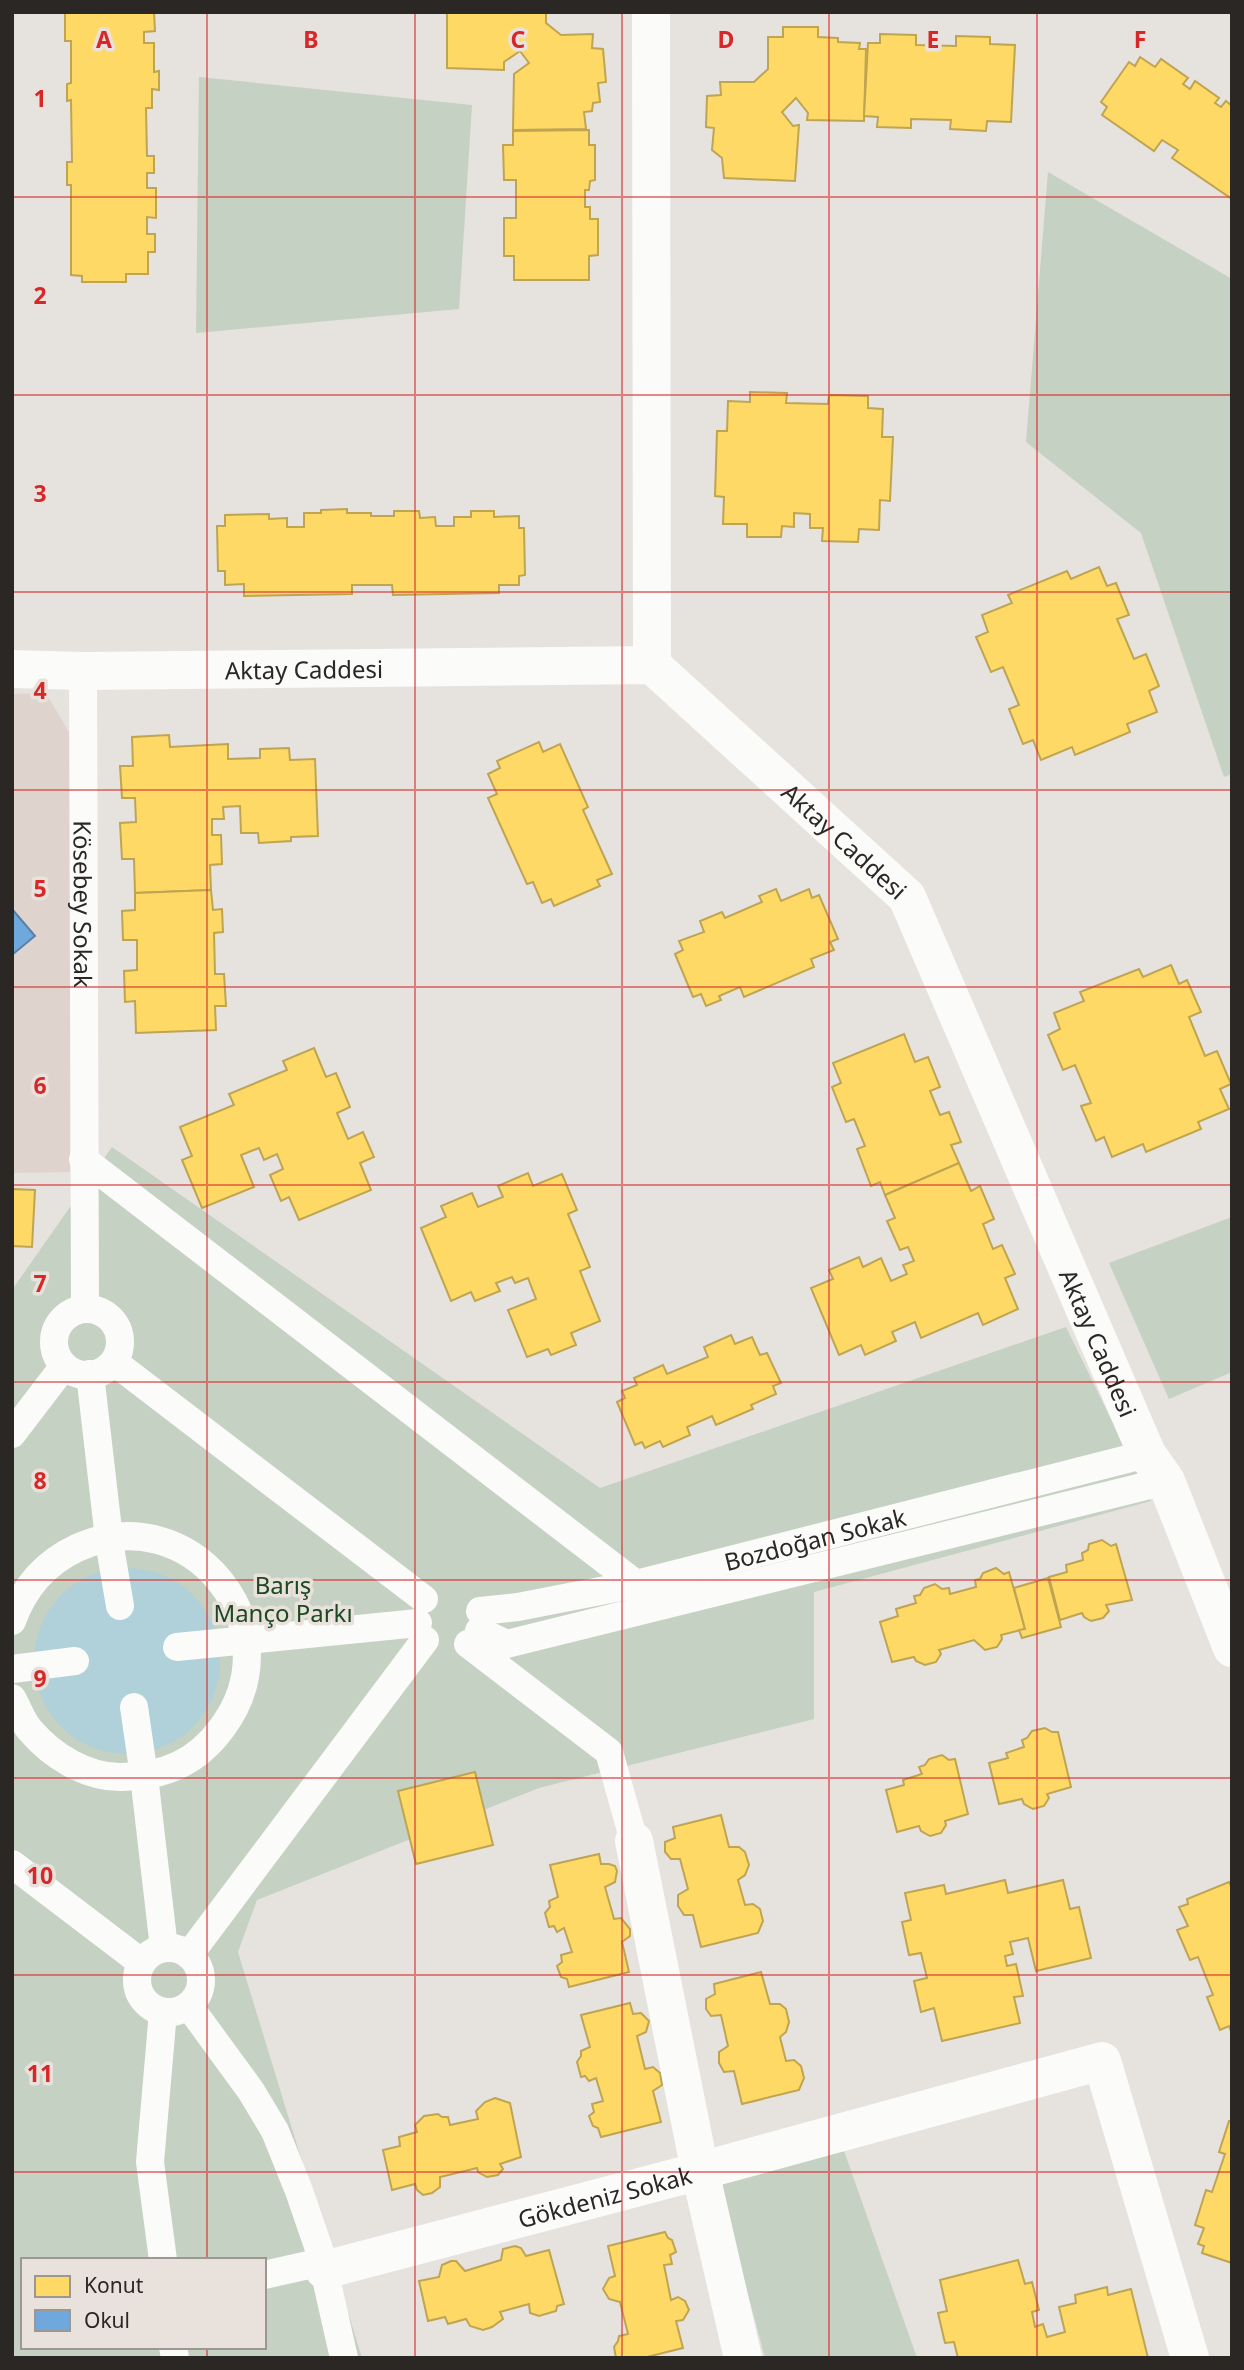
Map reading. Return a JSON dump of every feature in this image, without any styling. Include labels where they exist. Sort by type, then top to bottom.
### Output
[{"type":"street","points":[[651,12],[652,665]]},
{"type":"street","name":"Aktay Caddesi","points":[[12,669],[83,671],[652,665],[907,897],[1156,1467],[1232,1648]]},
{"type":"street","name":"Kösebey Sokak","points":[[83,671],[85,1309]]},
{"type":"street","points":[[83,1148],[636,1584]]},
{"type":"street","points":[[12,1434],[89,1367],[119,1352],[119,1331],[105,1314],[85,1309],[65,1317],[54,1336],[57,1357],[89,1367],[422,1620]]},
{"type":"street","points":[[89,1367],[109,1538],[120,1606]]},
{"type":"street","points":[[476,1629],[507,1644],[1156,1467]]},
{"type":"street","name":"Bozdoğan Sokak","points":[[476,1629],[518,1606],[636,1584],[1156,1467]]},
{"type":"street","points":[[12,1620],[19,1602],[37,1576],[61,1555],[90,1542],[109,1538],[122,1536],[154,1539],[184,1550],[210,1569],[230,1594],[243,1623],[248,1655],[244,1688],[228,1720],[209,1745],[181,1765],[144,1776],[115,1777],[81,1769],[52,1752],[28,1728],[12,1698]]},
{"type":"street","points":[[177,1647],[422,1620]]},
{"type":"street","points":[[344,2358],[323,2266],[299,2191],[275,2131],[251,2091],[176,2009],[148,2005],[136,1987],[136,1976],[165,1955],[422,1620]]},
{"type":"street","points":[[476,1629],[609,1752],[634,1841],[700,2171],[1102,2061],[1190,2358]]},
{"type":"street","points":[[12,1669],[75,1661]]},
{"type":"street","points":[[134,1707],[165,1955]]},
{"type":"street","points":[[12,1864],[165,1955],[198,1966],[200,1988],[176,2009],[150,2162],[163,2258]]},
{"type":"street","name":"Gökdeniz Sokak","points":[[323,2266],[700,2171],[743,2358]]},
{"type":"street","points":[[266,2275],[323,2266]]},
{"type":"shaded area","points":[[46,693],[73,739],[70,1172],[12,1173],[12,694]]},
{"type":"green space","points":[[199,77],[472,105],[459,309],[196,333]]},
{"type":"green space","points":[[1048,172],[1232,279],[1232,774],[1224,777],[1141,533],[1026,442]]},
{"type":"green space","name":"Barış Manço Parkı","points":[[112,1147],[600,1488],[1066,1327],[1151,1501],[814,1592],[814,1719],[539,1788],[257,1900],[238,1952],[362,2358],[12,2358],[12,1290]]},
{"type":"green space","points":[[1232,1217],[1232,1372],[1169,1399],[1109,1263]]},
{"type":"green space","points":[[844,2151],[917,2358],[765,2358],[714,2168]]},
{"type":"water","points":[[127,1568],[162,1575],[192,1596],[213,1626],[220,1661],[213,1696],[192,1726],[162,1747],[127,1754],[92,1747],[62,1726],[41,1696],[34,1661],[41,1626],[62,1596],[92,1575]]},
{"type":"building: Konut","points":[[65,12],[154,12],[155,31],[144,32],[144,43],[154,43],[154,72],[159,71],[159,90],[152,89],[152,108],[146,108],[147,156],[154,156],[154,173],[147,173],[147,188],[156,188],[156,218],[147,217],[147,234],[155,234],[155,252],[148,252],[148,274],[126,274],[126,282],[82,282],[82,276],[71,275],[71,185],[67,185],[67,162],[72,162],[71,100],[67,101],[67,84],[71,83],[71,41],[65,41]]},
{"type":"building: Konut","points":[[447,12],[546,12],[546,23],[561,35],[593,34],[592,48],[603,49],[606,82],[598,83],[600,102],[593,103],[592,111],[584,112],[586,129],[513,130],[514,74],[529,63],[520,51],[504,62],[504,70],[447,68]]},
{"type":"building: Konut","points":[[783,27],[818,27],[818,37],[838,38],[838,42],[860,43],[859,49],[866,49],[864,121],[807,120],[808,113],[796,98],[782,112],[793,126],[799,125],[795,181],[724,178],[722,158],[712,150],[714,128],[706,127],[707,96],[721,95],[720,82],[754,82],[768,69],[768,37],[783,37]]},
{"type":"building: Konut","points":[[880,34],[916,35],[916,45],[956,46],[956,36],[990,37],[990,44],[1015,45],[1011,122],[987,121],[986,131],[950,129],[951,120],[911,119],[911,128],[877,127],[878,117],[864,116],[868,43],[880,43]]},
{"type":"building: Konut","points":[[1140,57],[1155,67],[1161,59],[1188,78],[1183,84],[1190,89],[1195,81],[1219,98],[1215,103],[1221,107],[1226,101],[1232,106],[1232,199],[1172,158],[1178,150],[1162,140],[1154,151],[1102,115],[1107,107],[1101,102],[1129,62],[1135,66]]},
{"type":"building: Konut","points":[[589,130],[589,145],[595,145],[595,180],[590,181],[589,190],[585,190],[585,207],[590,207],[590,219],[598,219],[598,255],[589,256],[589,280],[514,280],[514,256],[504,256],[504,218],[516,218],[516,180],[504,180],[503,145],[513,145],[513,131]]},
{"type":"building: Konut","points":[[750,392],[787,393],[786,403],[828,404],[829,395],[868,396],[868,408],[883,409],[882,437],[893,437],[890,501],[880,500],[879,530],[859,529],[858,542],[822,541],[823,528],[810,528],[810,514],[794,513],[794,527],[782,526],[781,537],[747,537],[747,524],[723,524],[724,497],[715,496],[717,431],[727,431],[728,401],[750,402]]},
{"type":"building: Konut","points":[[347,509],[347,513],[371,513],[371,516],[394,516],[394,511],[419,511],[420,518],[435,517],[436,526],[454,526],[454,517],[471,517],[471,511],[494,511],[494,517],[519,516],[519,528],[524,528],[525,575],[519,576],[519,585],[499,585],[499,593],[393,595],[392,585],[352,585],[352,594],[244,596],[244,584],[225,585],[225,571],[218,571],[217,526],[225,526],[225,515],[269,514],[269,519],[287,518],[287,527],[304,527],[304,513]]},
{"type":"building: Konut","points":[[1099,567],[1107,586],[1116,583],[1129,615],[1117,619],[1134,659],[1146,654],[1159,686],[1149,691],[1157,712],[1127,724],[1130,732],[1075,755],[1072,747],[1041,760],[1033,740],[1023,744],[1009,709],[1019,705],[1003,667],[991,672],[976,637],[988,632],[982,615],[1012,603],[1008,595],[1067,571],[1071,579]]},
{"type":"building: Konut","points":[[169,735],[170,747],[228,744],[228,759],[260,758],[260,749],[289,748],[290,760],[315,759],[318,836],[291,837],[291,841],[259,843],[258,833],[241,833],[240,806],[223,807],[224,819],[212,819],[212,835],[221,835],[222,864],[210,865],[211,890],[135,893],[134,859],[122,859],[120,823],[136,822],[135,798],[122,798],[120,766],[133,766],[132,737]]},
{"type":"building: Konut","points":[[539,742],[543,752],[560,744],[588,807],[583,810],[612,874],[597,880],[600,886],[554,906],[551,899],[542,903],[533,882],[527,884],[488,798],[497,794],[488,774],[500,768],[497,761]]},
{"type":"building: Konut","points":[[776,889],[781,901],[809,889],[812,898],[819,895],[838,939],[830,942],[834,950],[811,959],[814,967],[744,997],[740,987],[719,996],[721,1000],[706,1006],[701,994],[693,997],[675,954],[683,950],[679,941],[704,932],[700,921],[722,912],[725,918],[762,902],[759,896]]},
{"type":"building: Konut","points":[[211,890],[213,910],[222,909],[223,932],[214,933],[215,974],[224,974],[226,1006],[215,1006],[216,1030],[136,1033],[135,1001],[125,1002],[124,971],[137,970],[137,940],[123,940],[122,911],[135,910],[135,893]]},
{"type":"building: Konut","points":[[1171,965],[1179,984],[1187,980],[1201,1012],[1189,1017],[1205,1056],[1217,1051],[1231,1084],[1220,1089],[1229,1109],[1198,1122],[1201,1129],[1146,1152],[1143,1144],[1112,1157],[1104,1137],[1096,1141],[1081,1106],[1091,1103],[1075,1065],[1063,1070],[1048,1035],[1060,1029],[1054,1013],[1084,1001],[1080,992],[1139,969],[1143,977]]},
{"type":"building: Konut","points":[[904,1034],[915,1062],[928,1057],[940,1087],[930,1091],[940,1115],[949,1112],[961,1142],[951,1145],[959,1163],[885,1195],[880,1182],[871,1186],[857,1149],[865,1146],[854,1119],[846,1122],[832,1087],[841,1083],[833,1063]]},
{"type":"building: Konut","points":[[314,1048],[326,1077],[336,1073],[350,1107],[337,1113],[348,1139],[363,1132],[374,1157],[360,1163],[371,1190],[299,1220],[289,1197],[281,1201],[270,1175],[283,1169],[277,1154],[264,1160],[259,1148],[241,1155],[254,1187],[202,1208],[182,1160],[192,1156],[180,1127],[234,1105],[229,1094],[287,1070],[283,1061]]},
{"type":"building: Konut","points":[[959,1163],[971,1191],[980,1186],[994,1219],[983,1224],[993,1249],[1002,1245],[1015,1274],[1005,1278],[1018,1309],[983,1325],[978,1313],[921,1338],[915,1322],[892,1332],[896,1341],[865,1355],[861,1345],[839,1355],[811,1288],[833,1279],[829,1270],[859,1257],[863,1267],[881,1258],[891,1281],[907,1274],[903,1265],[914,1261],[908,1247],[900,1250],[887,1221],[895,1218],[885,1195]]},
{"type":"building: Konut","points":[[528,1173],[533,1186],[562,1174],[577,1210],[568,1214],[590,1267],[580,1271],[600,1321],[571,1333],[576,1345],[551,1355],[548,1349],[527,1357],[508,1310],[536,1299],[528,1278],[515,1283],[512,1277],[496,1283],[500,1291],[475,1301],[471,1292],[451,1301],[421,1228],[446,1217],[441,1206],[472,1193],[478,1207],[503,1197],[498,1186]]},
{"type":"building: Konut","points":[[12,1189],[35,1190],[32,1247],[12,1246]]},
{"type":"building: Konut","points":[[731,1335],[735,1344],[752,1337],[760,1355],[767,1353],[781,1383],[773,1386],[776,1394],[751,1405],[753,1409],[716,1425],[712,1416],[687,1427],[690,1435],[663,1447],[660,1441],[645,1448],[642,1442],[635,1445],[617,1402],[625,1398],[622,1391],[637,1385],[634,1378],[663,1365],[667,1374],[708,1357],[704,1347]]},
{"type":"building: Konut","points":[[1102,1540],[1111,1546],[1116,1544],[1132,1600],[1106,1605],[1109,1611],[1103,1618],[1091,1621],[1082,1613],[1060,1620],[1049,1577],[1067,1572],[1066,1565],[1083,1560],[1082,1553],[1088,1550],[1089,1544]]},
{"type":"building: Konut","points":[[996,1568],[1004,1574],[1009,1572],[1025,1629],[1001,1635],[1002,1639],[997,1647],[985,1650],[974,1640],[939,1650],[941,1654],[936,1662],[925,1665],[914,1657],[892,1662],[880,1622],[898,1616],[896,1609],[916,1603],[914,1596],[920,1595],[924,1588],[935,1584],[942,1589],[949,1588],[950,1594],[976,1587],[975,1580],[980,1579],[983,1573]]},
{"type":"building: Konut","points":[[1048,1578],[1061,1627],[1022,1638],[1019,1630],[1025,1629],[1014,1588]]},
{"type":"building: Konut","points":[[1045,1728],[1058,1732],[1071,1787],[1047,1794],[1049,1798],[1044,1806],[1033,1809],[1024,1804],[1022,1799],[999,1804],[989,1763],[1008,1758],[1006,1753],[1024,1747],[1022,1740],[1032,1731]]},
{"type":"building: Konut","points":[[942,1755],[949,1760],[955,1759],[968,1814],[945,1821],[946,1825],[941,1833],[930,1836],[921,1831],[919,1826],[897,1832],[886,1790],[904,1785],[903,1780],[922,1774],[919,1767],[925,1765],[929,1759]]},
{"type":"building: Konut","points":[[475,1772],[493,1845],[416,1864],[398,1791]]},
{"type":"building: Konut","points":[[721,1815],[729,1847],[739,1847],[745,1852],[749,1865],[745,1875],[738,1880],[745,1905],[753,1904],[760,1909],[763,1921],[758,1933],[701,1947],[693,1915],[684,1915],[678,1906],[678,1895],[688,1889],[680,1859],[671,1859],[665,1852],[665,1842],[675,1838],[673,1827]]},
{"type":"building: Konut","points":[[599,1854],[601,1864],[615,1866],[617,1871],[615,1882],[605,1887],[614,1919],[621,1918],[630,1929],[630,1936],[622,1942],[629,1972],[569,1987],[567,1979],[561,1977],[557,1966],[562,1962],[561,1955],[572,1952],[564,1928],[557,1932],[554,1926],[549,1927],[545,1913],[550,1907],[549,1901],[558,1897],[550,1865]]},
{"type":"building: Konut","points":[[1005,1880],[1008,1893],[1063,1880],[1070,1909],[1079,1907],[1091,1958],[1036,1971],[1028,1938],[1010,1942],[1013,1954],[1005,1956],[1007,1966],[1016,1964],[1023,1996],[1014,1997],[1020,2023],[942,2041],[934,2008],[921,2012],[914,1981],[927,1978],[921,1953],[909,1955],[902,1922],[911,1920],[905,1893],[944,1885],[946,1894]]},
{"type":"building: Konut","points":[[1229,1882],[1232,1888],[1232,2034],[1229,2026],[1220,2030],[1207,1997],[1213,1995],[1198,1957],[1190,1960],[1177,1930],[1188,1926],[1179,1907],[1188,1904],[1187,1899]]},
{"type":"building: Konut","points":[[761,1972],[770,2004],[780,2004],[786,2009],[789,2022],[786,2032],[780,2037],[786,2061],[794,2060],[801,2066],[804,2078],[799,2090],[742,2104],[734,2071],[724,2072],[719,2063],[719,2052],[728,2046],[721,2015],[711,2016],[706,2009],[706,1999],[715,1994],[714,1984]]},
{"type":"building: Konut","points":[[630,2003],[633,2014],[641,2013],[649,2021],[646,2032],[637,2036],[645,2069],[653,2067],[660,2073],[662,2085],[653,2091],[661,2122],[601,2137],[589,2116],[594,2112],[592,2104],[603,2101],[596,2078],[589,2081],[585,2076],[581,2077],[577,2062],[581,2051],[590,2047],[581,2015]]},
{"type":"building: Konut","points":[[495,2098],[510,2103],[521,2157],[500,2164],[503,2169],[498,2175],[487,2177],[478,2172],[477,2168],[440,2177],[440,2187],[432,2193],[423,2195],[415,2184],[392,2190],[383,2150],[400,2146],[399,2137],[417,2132],[415,2125],[424,2116],[438,2114],[448,2117],[450,2125],[478,2119],[476,2111],[485,2102]]},
{"type":"building: Konut","points":[[1229,2121],[1232,2122],[1232,2263],[1202,2253],[1204,2246],[1198,2244],[1204,2228],[1195,2225],[1206,2190],[1212,2192],[1225,2154],[1219,2152]]},
{"type":"building: Konut","points":[[665,2232],[672,2240],[676,2252],[670,2255],[672,2264],[664,2265],[671,2300],[678,2297],[685,2301],[689,2310],[683,2320],[676,2321],[683,2348],[643,2358],[616,2358],[614,2347],[619,2336],[628,2334],[620,2302],[609,2299],[603,2289],[609,2278],[615,2276],[608,2246]]},
{"type":"building: Konut","points":[[515,2246],[521,2248],[526,2256],[549,2250],[564,2304],[557,2306],[556,2311],[539,2316],[530,2313],[529,2304],[500,2312],[503,2319],[483,2330],[470,2326],[466,2319],[448,2324],[445,2317],[428,2321],[419,2281],[439,2277],[442,2265],[451,2261],[456,2261],[465,2271],[501,2260],[503,2249]]},
{"type":"building: Konut","points":[[1018,2260],[1025,2284],[1032,2282],[1039,2310],[1032,2312],[1035,2327],[1043,2324],[1047,2337],[1065,2332],[1059,2307],[1076,2303],[1075,2295],[1107,2287],[1108,2295],[1131,2289],[1148,2358],[958,2358],[954,2342],[945,2343],[938,2313],[947,2311],[940,2280]]},
{"type":"building: Okul","points":[[12,909],[35,936],[12,955]]}]
